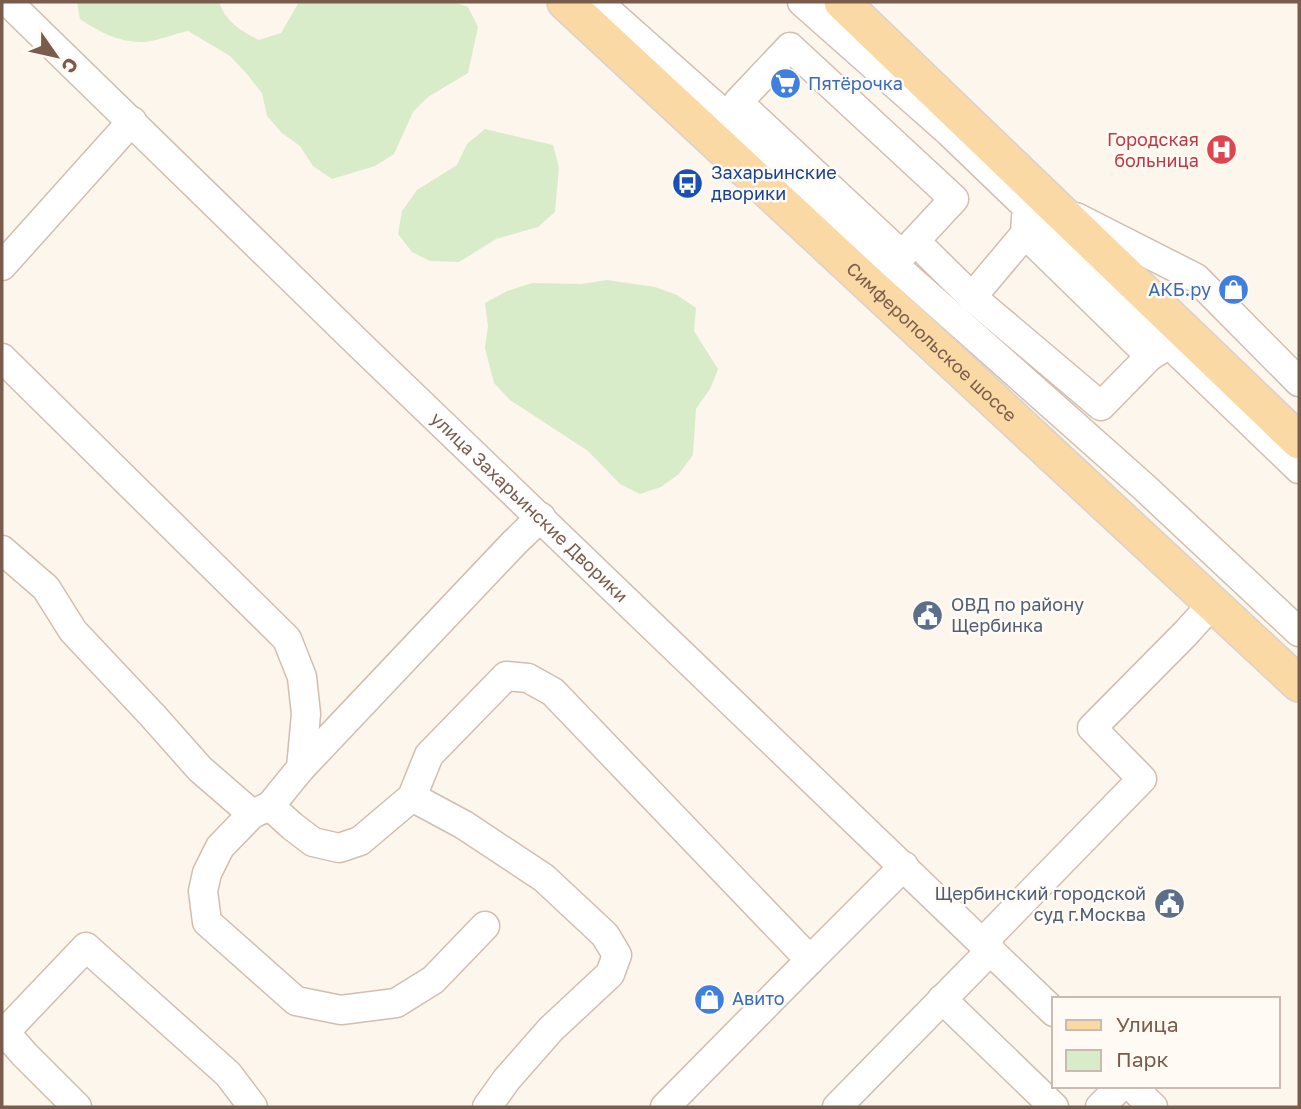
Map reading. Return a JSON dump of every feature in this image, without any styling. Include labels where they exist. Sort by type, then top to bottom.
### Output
[{"type":"main road","name":"Симферопольское шоссе","points":[[565,2],[1299,684]]},
{"type":"main road","points":[[842,2],[1036,216],[1299,441]]},
{"type":"street","name":"улица Захарьинские Дворики","points":[[8,2],[361,346],[1052,1010]]},
{"type":"street","points":[[598,2],[1144,487],[1299,632]]},
{"type":"street","points":[[802,2],[948,132],[1036,216],[1160,350],[1299,469]]},
{"type":"street","points":[[954,199],[790,47],[738,102],[902,255],[954,199],[984,166]]},
{"type":"street","points":[[2,266],[132,121]]},
{"type":"street","points":[[972,297],[1036,216]]},
{"type":"street","points":[[1036,216],[1196,278],[1299,382]]},
{"type":"street","points":[[915,241],[972,297],[1101,406],[1160,350]]},
{"type":"street","points":[[2,358],[287,639],[302,677],[306,714],[301,768]]},
{"type":"street","points":[[485,926],[433,980],[396,1003],[341,1010],[296,1001],[207,922],[204,891],[207,873],[220,847],[261,810],[541,517]]},
{"type":"street","points":[[2,550],[46,587],[73,631],[200,769],[313,842],[339,848],[360,841],[411,797],[429,755],[506,676],[528,678],[553,692],[810,960]]},
{"type":"street","points":[[837,1107],[942,999],[987,946],[1142,779],[1092,728],[1213,603]]},
{"type":"street","points":[[411,797],[464,825],[544,878],[605,935],[617,955],[610,974],[551,1029],[506,1079],[487,1107]]},
{"type":"street","points":[[664,1107],[904,866]]},
{"type":"street","points":[[77,1107],[5,1032],[86,947],[228,1074],[253,1107]]},
{"type":"street","points":[[942,999],[1054,1107]]},
{"type":"street","points":[[1100,1107],[1119,1088]]},
{"type":"street","points":[[1133,1088],[1153,1107]]},
{"type":"green space","points":[[77,2],[219,2],[235,25],[259,40],[281,33],[299,2],[454,2],[468,7],[478,27],[468,73],[428,97],[413,112],[394,154],[375,166],[332,179],[313,166],[300,146],[282,133],[267,116],[262,93],[230,56],[188,31],[144,42],[110,36],[80,19]]},
{"type":"green space","points":[[485,129],[553,145],[559,167],[555,212],[538,227],[496,239],[459,262],[430,261],[412,252],[398,234],[402,211],[417,190],[457,165],[467,144]]},
{"type":"green space","points":[[607,280],[655,287],[677,295],[696,308],[694,331],[718,369],[710,389],[696,409],[693,455],[679,474],[661,487],[640,494],[620,484],[588,451],[510,400],[494,383],[485,348],[488,326],[485,303],[507,291],[532,283],[581,284]]},
{"type":"place","name":"Пятёрочка","points":[[785,84]]},
{"type":"place","name":"Городская больница","points":[[1222,150]]},
{"type":"place","name":"Захарьинские дворики","points":[[688,183]]},
{"type":"place","name":"АКБ.ру","points":[[1234,290]]},
{"type":"place","name":"ОВД по району Щербинка","points":[[928,615]]},
{"type":"place","name":"Щербинский городской суд г.Москва","points":[[1169,904]]},
{"type":"place","name":"Авито","points":[[709,999]]}]
